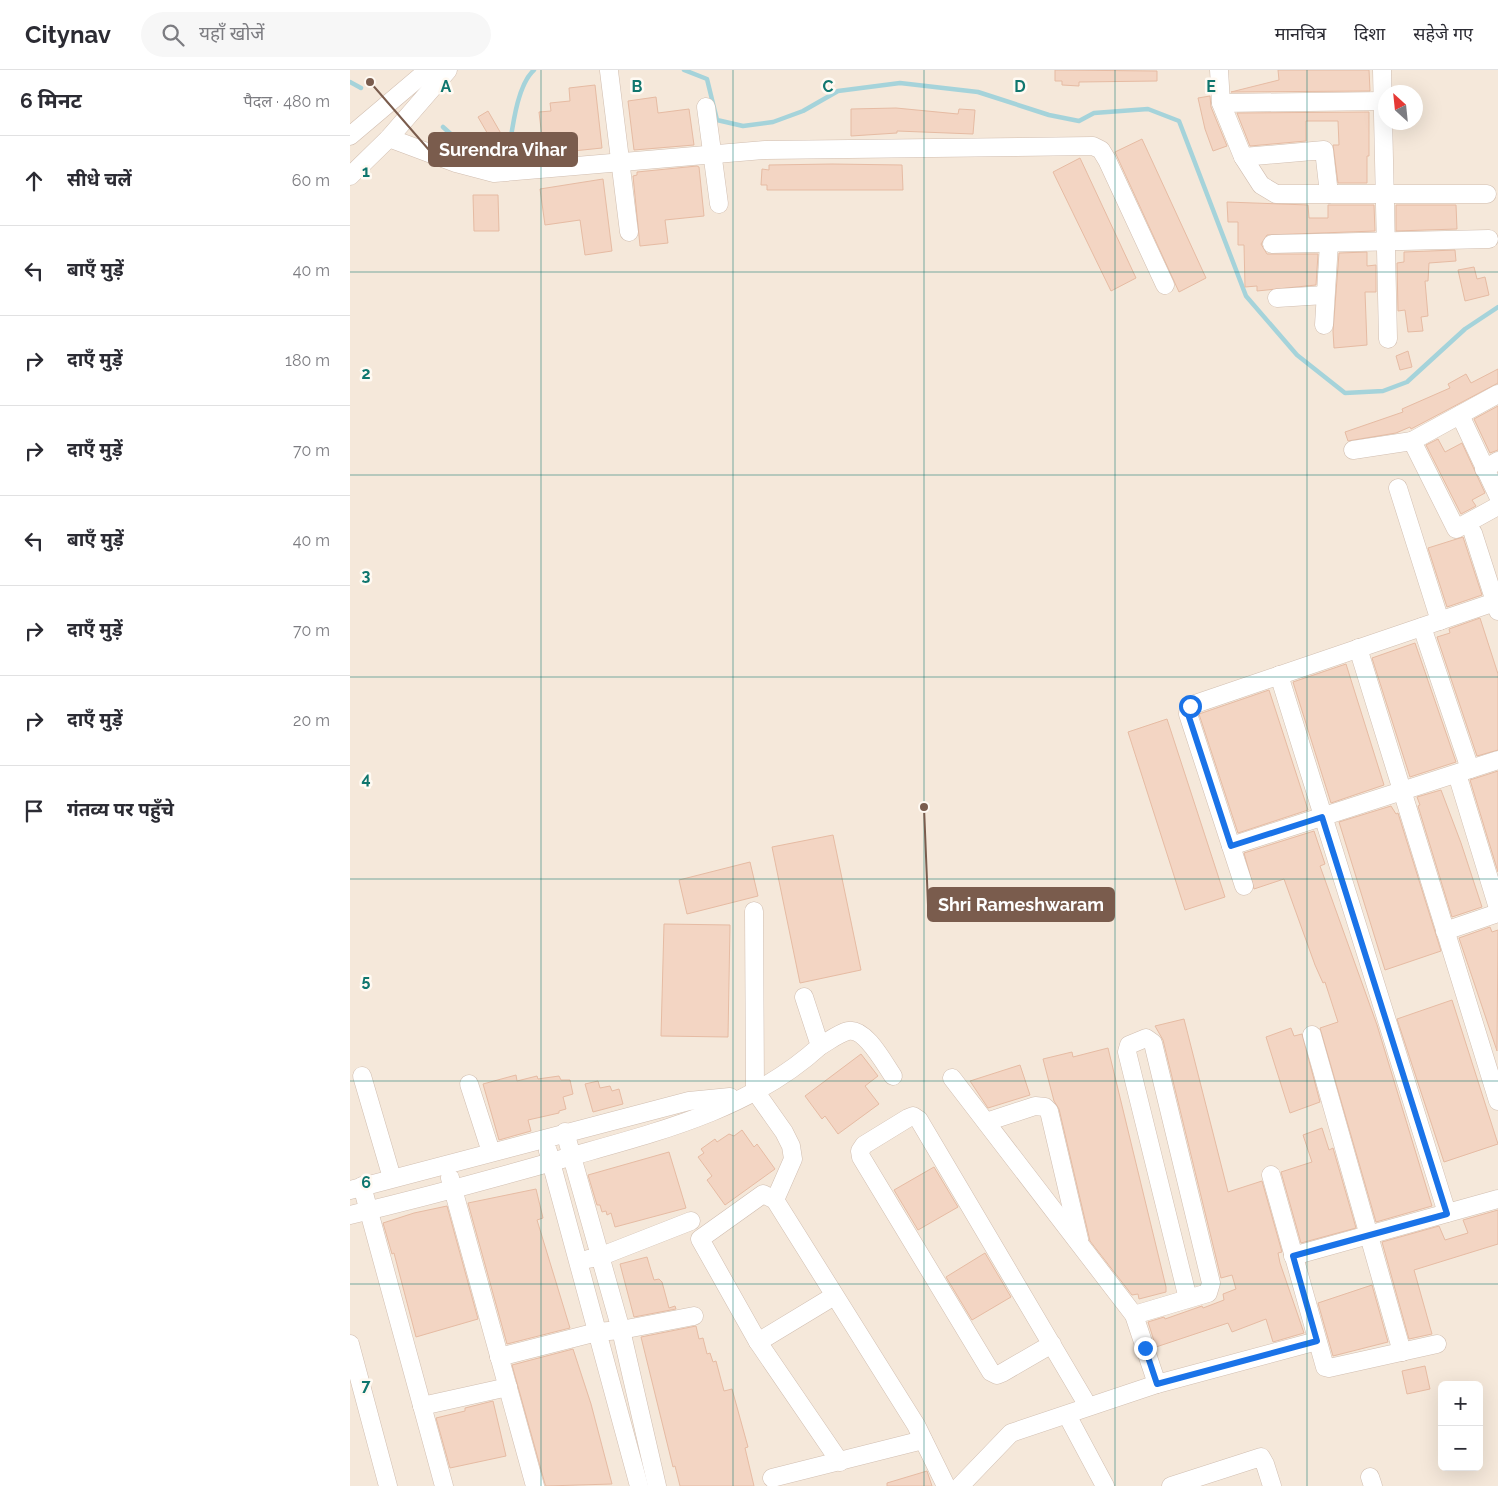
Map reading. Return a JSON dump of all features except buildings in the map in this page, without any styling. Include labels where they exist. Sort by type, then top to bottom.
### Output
[{"type":"street","points":[[609,70],[629,232]]},
{"type":"street","points":[[1219,70],[1221,103],[1242,157],[1261,185],[1268,191],[1276,194],[1487,194]]},
{"type":"street","points":[[1382,70],[1382,85]]},
{"type":"street","points":[[350,136],[431,73]]},
{"type":"street","points":[[350,176],[389,138],[431,73]]},
{"type":"street","points":[[1221,103],[1378,101]]},
{"type":"street","points":[[706,108],[720,204]]},
{"type":"street","points":[[1383,130],[1388,339]]},
{"type":"street","points":[[389,138],[456,163],[494,173],[542,171],[620,161],[765,150],[1094,146],[1101,150],[1107,160],[1165,285]]},
{"type":"street","points":[[1242,157],[1324,150],[1328,194]]},
{"type":"street","points":[[1272,244],[1490,238]]},
{"type":"street","points":[[1324,325],[1329,243]]},
{"type":"street","points":[[1277,298],[1325,295]]},
{"type":"street","points":[[1353,450],[1412,441],[1498,394]]},
{"type":"street","points":[[1460,415],[1491,465],[1498,496]]},
{"type":"street","points":[[1412,441],[1456,529],[1498,506]]},
{"type":"street","points":[[1398,488],[1440,621]]},
{"type":"street","points":[[1244,886],[1188,710],[1194,704],[1422,626],[1497,607],[1473,533]]},
{"type":"street","points":[[1422,626],[1463,771],[1498,908]]},
{"type":"street","points":[[1358,648],[1498,1101]]},
{"type":"street","points":[[1279,675],[1447,1214]]},
{"type":"street","points":[[1231,846],[1498,760]]},
{"type":"street","points":[[754,911],[752,1093],[784,1132],[791,1146],[792,1159],[775,1200]]},
{"type":"street","points":[[1445,930],[1498,913]]},
{"type":"street","points":[[804,997],[820,1046]]},
{"type":"street","points":[[350,1215],[453,1189],[660,1132],[752,1093],[807,1058],[820,1046],[848,1031],[863,1034],[893,1076]]},
{"type":"street","points":[[1312,1035],[1402,1352]]},
{"type":"street","points":[[1134,1315],[1188,1299],[1208,1293],[1211,1283],[1153,1043],[1146,1038],[1139,1039],[1128,1045],[1127,1052],[1188,1299]]},
{"type":"street","points":[[362,1076],[392,1178]]},
{"type":"street","points":[[952,1078],[1134,1315],[1157,1384]]},
{"type":"street","points":[[469,1084],[491,1152]]},
{"type":"street","points":[[444,1486],[369,1211],[356,1188],[565,1132],[690,1101],[752,1093]]},
{"type":"street","points":[[986,1122],[1035,1106],[1045,1107],[1049,1110],[1080,1246]]},
{"type":"street","points":[[1052,1344],[1002,1373],[997,1375],[991,1372],[861,1157],[860,1151],[864,1145],[908,1118],[913,1116],[918,1120],[1052,1344],[1088,1406]]},
{"type":"street","points":[[565,1132],[621,1330],[657,1486]]},
{"type":"street","points":[[545,1138],[639,1486]]},
{"type":"street","points":[[1151,1149],[1177,1141]]},
{"type":"street","points":[[446,1164],[535,1486]]},
{"type":"street","points":[[1271,1176],[1325,1367],[1330,1368],[1437,1344]]},
{"type":"street","points":[[840,1462],[758,1342],[705,1251],[700,1239],[763,1194],[775,1200],[923,1440],[946,1486]]},
{"type":"street","points":[[1293,1256],[1498,1200]]},
{"type":"street","points":[[578,1260],[599,1257],[691,1221]]},
{"type":"street","points":[[758,1342],[834,1296]]},
{"type":"street","points":[[499,1357],[597,1332],[621,1330],[694,1316]]},
{"type":"street","points":[[960,1486],[1012,1433],[1157,1384],[1317,1341]]},
{"type":"street","points":[[350,1344],[388,1486]]},
{"type":"street","points":[[422,1406],[508,1387]]},
{"type":"street","points":[[617,1406],[637,1400]]},
{"type":"street","points":[[1067,1415],[1105,1486]]},
{"type":"street","points":[[772,1478],[923,1440]]},
{"type":"street","points":[[1171,1486],[1261,1457],[1266,1464],[1272,1486]]},
{"type":"shaded area","points":[[350,70],[1498,70],[1498,1486],[350,1486]]},
{"type":"waterway","points":[[443,127],[474,155],[508,156],[519,98],[528,77],[534,70]]},
{"type":"waterway","points":[[684,70],[707,79],[717,120],[743,126],[773,122],[803,111],[838,91],[900,83],[978,92],[1049,115],[1079,121],[1094,113],[1148,109],[1179,121],[1246,296],[1297,355],[1345,393],[1383,391],[1407,382],[1465,329],[1498,307]]},
{"type":"waterway","points":[[350,82],[361,88]]},
{"type":"place","name":"Surendra Vihar","points":[[370,82]]},
{"type":"place","name":"Shri Rameshwaram","points":[[924,807]]},
{"type":"route","points":[[1145,1348],[1157,1384],[1317,1341],[1293,1256],[1447,1214],[1322,817],[1231,846],[1188,714],[1190,706]]}]
